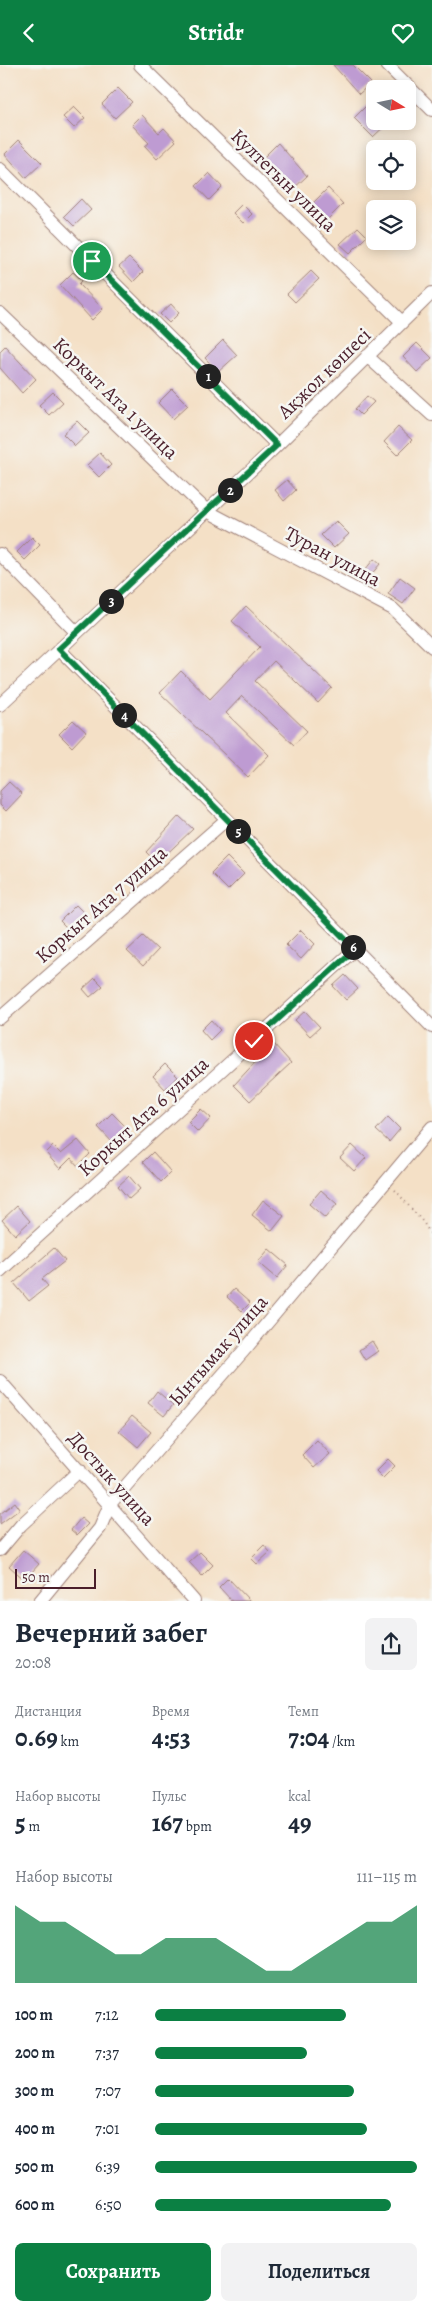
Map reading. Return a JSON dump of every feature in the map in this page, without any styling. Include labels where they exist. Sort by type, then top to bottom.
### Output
[{"type":"street","name":"Култегын улица","points":[[140,65],[402,323]]},
{"type":"street","points":[[387,65],[432,110]]},
{"type":"street","points":[[0,169],[277,445]]},
{"type":"street","name":"Ақжол көшесі","points":[[0,705],[277,445],[432,293]]},
{"type":"street","name":"Коркыт Ата 1 улица","points":[[0,313],[207,511]]},
{"type":"street","points":[[367,356],[432,415]]},
{"type":"street","name":"Туран улица","points":[[207,511],[393,609],[432,647]]},
{"type":"street","points":[[0,553],[77,633]]},
{"type":"street","points":[[59,649],[432,1027]]},
{"type":"street","name":"Коркыт Ата 7 улица","points":[[0,1018],[227,819]]},
{"type":"street","name":"Коркыт Ата 6 улица","points":[[0,1271],[355,949]]},
{"type":"street","name":"Ынтымак улица","points":[[40,1601],[100,1528],[110,1503],[247,1347],[432,1127]]},
{"type":"street","name":"Достык улица","points":[[0,1381],[110,1503],[194,1601]]},
{"type":"street","points":[[0,1550],[21,1525],[80,1471]]},
{"type":"path","points":[[386,1181],[423,1222],[432,1236]]},
{"type":"building","points":[[333,65],[353,65],[368,80],[366,80],[366,88],[359,94]]},
{"type":"building","points":[[118,88],[132,102],[115,118],[102,104]]},
{"type":"building","points":[[366,106],[366,130],[354,118]]},
{"type":"building","points":[[74,107],[85,118],[74,128],[63,117]]},
{"type":"building","points":[[142,115],[159,133],[164,128],[176,141],[157,159],[145,146],[149,143],[132,125]]},
{"type":"building","points":[[366,130],[380,130],[373,137]]},
{"type":"building","points":[[19,140],[42,163],[26,178],[5,154]]},
{"type":"building","points":[[278,143],[307,176],[291,191],[261,160]]},
{"type":"building","points":[[209,173],[222,187],[209,200],[196,186]]},
{"type":"building","points":[[328,188],[343,204],[326,221],[311,205]]},
{"type":"building","points":[[81,199],[91,210],[74,226],[64,216]]},
{"type":"building","points":[[242,204],[252,214],[243,223],[233,213]]},
{"type":"building","points":[[358,227],[366,235],[350,253],[340,244]]},
{"type":"building","points":[[129,258],[143,272],[133,282],[119,267]]},
{"type":"building","points":[[311,271],[319,279],[295,302],[287,294]]},
{"type":"building","points":[[73,272],[82,281],[79,284],[103,309],[92,320],[60,285]]},
{"type":"building","points":[[171,304],[179,313],[169,323],[160,314]]},
{"type":"building","points":[[223,340],[237,355],[218,372],[205,358]]},
{"type":"building","points":[[417,343],[432,358],[417,372],[403,357]]},
{"type":"building","points":[[5,346],[36,379],[22,393],[0,368],[0,351]]},
{"type":"building","points":[[172,389],[188,405],[173,419],[158,403]]},
{"type":"building","points":[[53,392],[63,402],[49,415],[39,405]]},
{"type":"building","points":[[367,396],[374,402],[361,415],[355,409]]},
{"type":"building","points":[[77,421],[89,433],[75,446],[63,434]]},
{"type":"building","points":[[398,427],[412,440],[397,455],[384,442]]},
{"type":"building","points":[[100,453],[111,465],[99,477],[87,465]]},
{"type":"building","points":[[287,480],[296,490],[284,501],[275,490]]},
{"type":"building","points":[[336,521],[349,534],[334,548],[321,535]]},
{"type":"building","points":[[32,537],[40,545],[25,560],[17,552]]},
{"type":"building","points":[[374,559],[380,564],[370,576],[364,571]]},
{"type":"building","points":[[400,577],[415,588],[403,604],[388,594]]},
{"type":"building","points":[[246,606],[332,688],[318,703],[274,661],[255,681],[307,731],[294,745],[242,696],[226,713],[269,755],[248,777],[160,693],[181,671],[210,699],[260,647],[232,621]]},
{"type":"building","points":[[73,720],[86,732],[72,747],[59,734]]},
{"type":"building","points":[[9,782],[22,794],[6,811],[0,805],[0,791]]},
{"type":"building","points":[[179,816],[193,829],[157,863],[146,852]]},
{"type":"building","points":[[227,857],[244,874],[228,890],[211,873]]},
{"type":"building","points":[[76,905],[87,916],[71,932],[60,921]]},
{"type":"building","points":[[301,930],[315,944],[301,959],[286,945]]},
{"type":"building","points":[[143,936],[158,950],[143,966],[127,951]]},
{"type":"building","points":[[345,975],[358,989],[346,1000],[333,986]]},
{"type":"building","points":[[95,978],[103,986],[90,997],[83,989]]},
{"type":"building","points":[[305,1011],[320,1027],[310,1036],[295,1020]]},
{"type":"building","points":[[211,1020],[220,1030],[210,1040],[201,1030]]},
{"type":"building","points":[[273,1043],[291,1063],[250,1101],[234,1085]]},
{"type":"building","points":[[165,1064],[178,1077],[165,1089],[153,1076]]},
{"type":"building","points":[[201,1109],[211,1118],[198,1132],[188,1122]]},
{"type":"building","points":[[112,1113],[129,1130],[114,1144],[98,1127]]},
{"type":"building","points":[[388,1117],[400,1129],[389,1142],[376,1130]]},
{"type":"building","points":[[78,1140],[90,1154],[78,1166],[71,1158],[60,1169],[46,1153],[53,1146],[61,1154]]},
{"type":"building","points":[[352,1145],[366,1158],[354,1171],[340,1158]]},
{"type":"building","points":[[153,1152],[171,1172],[161,1182],[143,1162]]},
{"type":"building","points":[[129,1176],[140,1189],[129,1199],[118,1186]]},
{"type":"building","points":[[321,1190],[337,1204],[325,1218],[309,1204]]},
{"type":"building","points":[[263,1200],[284,1216],[272,1231],[252,1215]]},
{"type":"building","points":[[17,1206],[30,1221],[15,1235],[2,1220]]},
{"type":"building","points":[[54,1248],[65,1261],[42,1279],[48,1286],[29,1301],[14,1283]]},
{"type":"building","points":[[269,1249],[288,1265],[277,1278],[258,1262]]},
{"type":"building","points":[[234,1289],[250,1303],[242,1311],[227,1297]]},
{"type":"building","points":[[372,1341],[378,1351],[365,1360],[359,1350]]},
{"type":"building","points":[[157,1391],[173,1405],[164,1416],[148,1403]]},
{"type":"building","points":[[132,1416],[151,1432],[138,1447],[119,1431]]},
{"type":"building","points":[[317,1440],[330,1454],[314,1468],[302,1455]]},
{"type":"building","points":[[388,1459],[395,1466],[383,1478],[376,1471]]},
{"type":"building","points":[[15,1502],[20,1509],[0,1524],[0,1514]]},
{"type":"building","points":[[81,1518],[88,1524],[77,1535],[71,1530]]},
{"type":"building","points":[[264,1545],[270,1552],[257,1564],[251,1558]]},
{"type":"building","points":[[23,1550],[39,1564],[25,1580],[9,1566]]},
{"type":"building","points":[[200,1552],[213,1565],[202,1576],[189,1562]]},
{"type":"building","points":[[228,1578],[250,1601],[232,1601],[219,1587]]},
{"type":"route","points":[[92,261],[277,445],[59,649],[355,949],[254,1041]]}]
